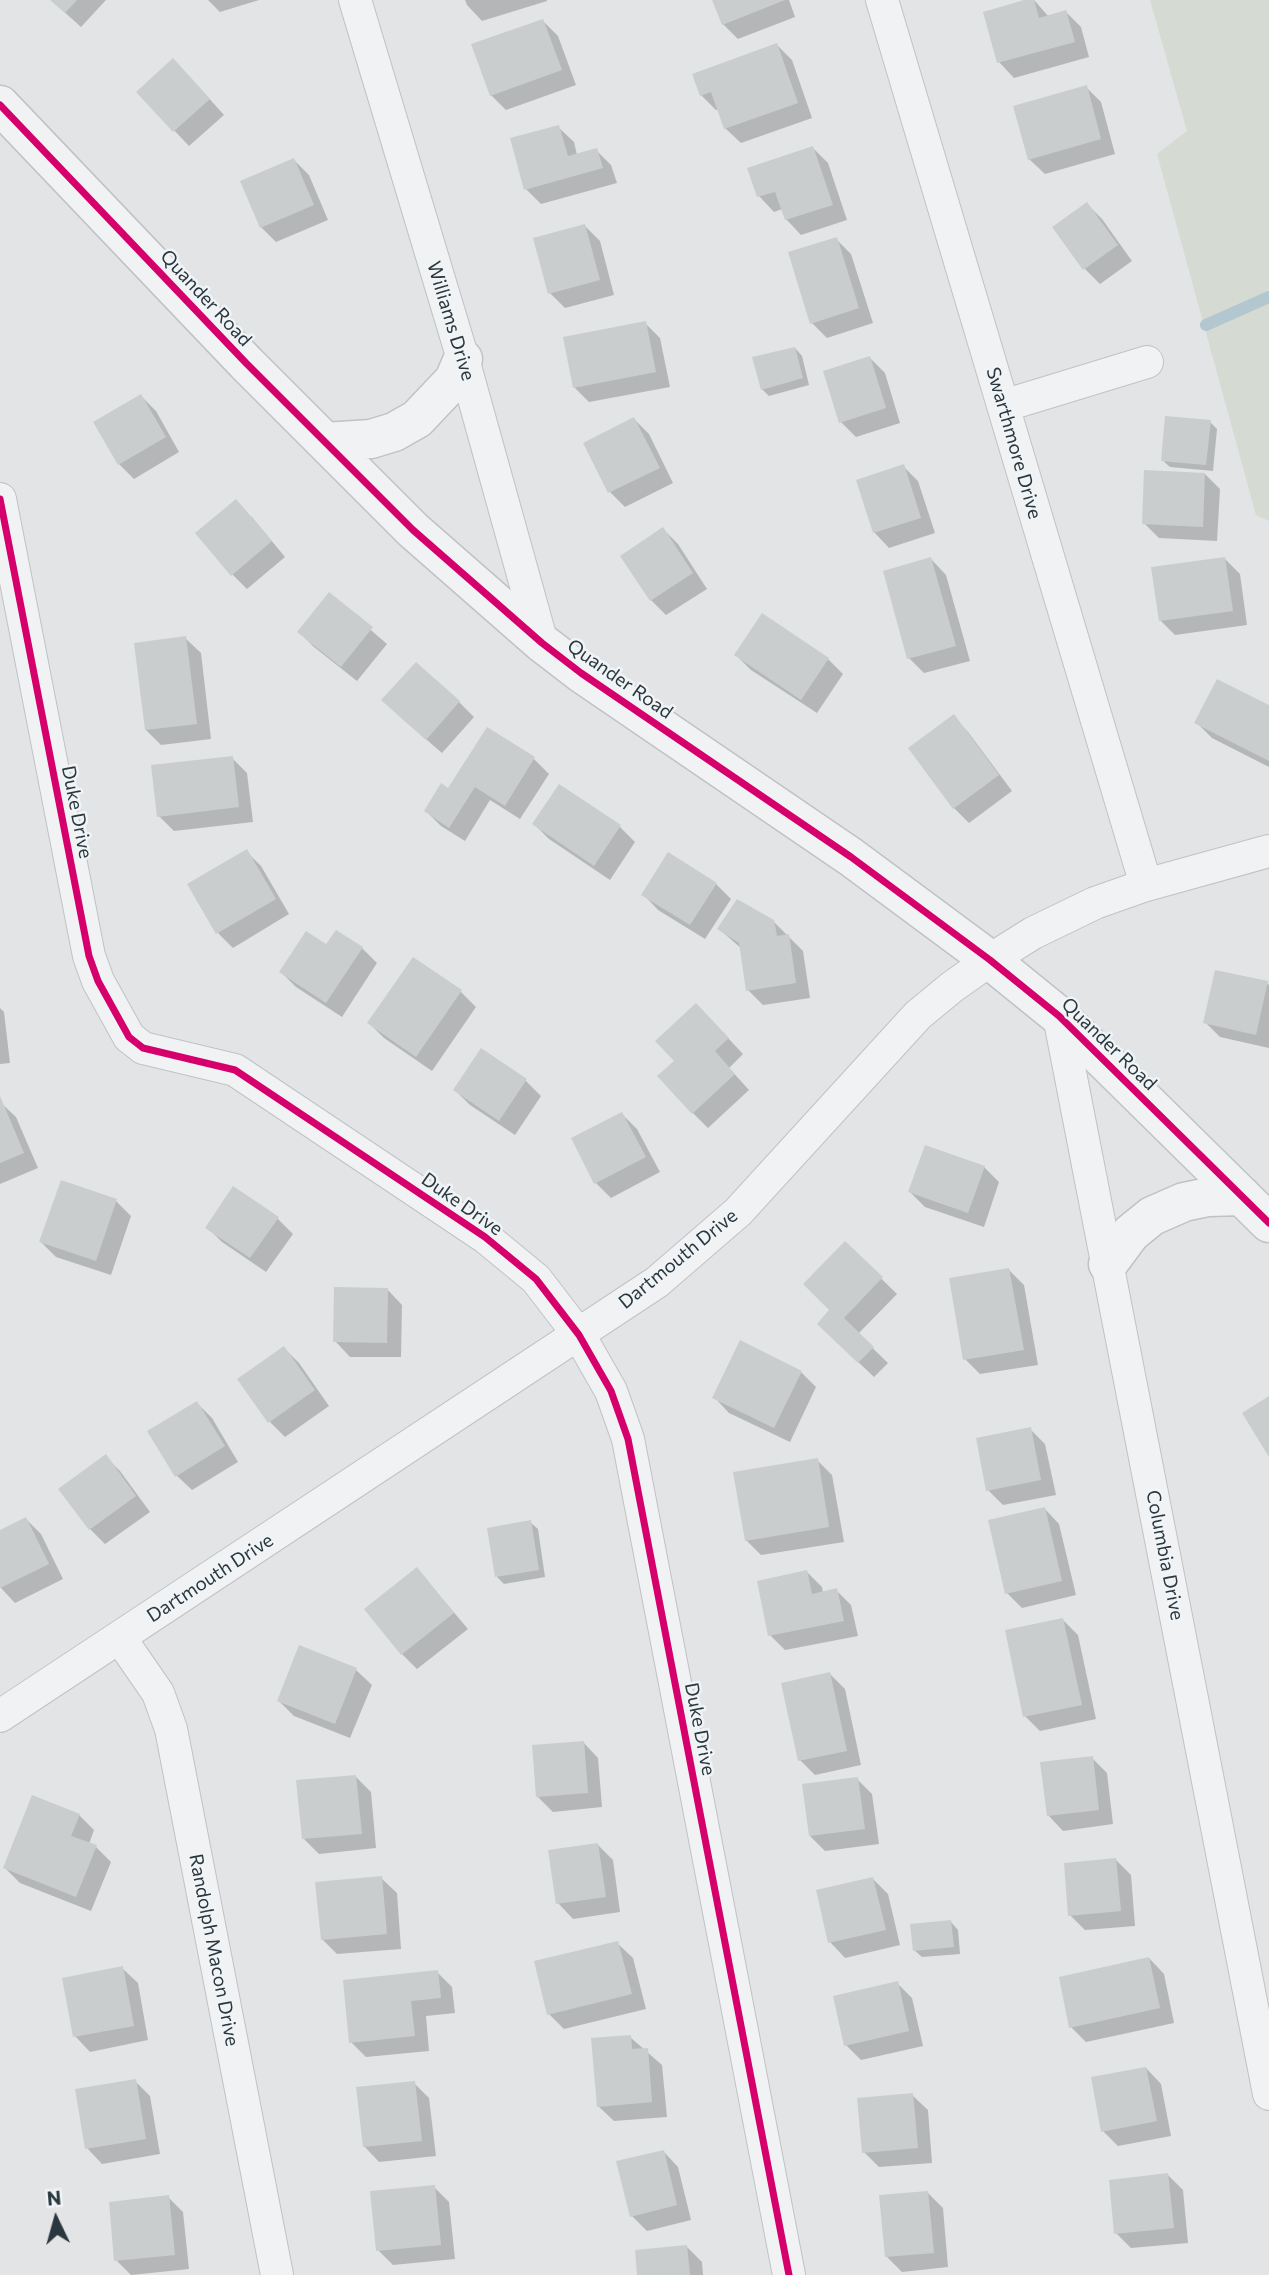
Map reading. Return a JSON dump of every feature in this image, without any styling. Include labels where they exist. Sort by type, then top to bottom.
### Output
[{"type":"street","name":"Williams Drive","points":[[355,0],[463,359],[542,643]]},
{"type":"street","name":"Swarthmore Drive","points":[[882,0],[1146,885]]},
{"type":"street","name":"Quander Road","points":[[0,105],[325,442],[414,530],[542,643],[581,673],[851,857],[990,960],[1059,1016],[1269,1223]]},
{"type":"street","points":[[325,442],[371,439],[394,432],[417,419],[454,380],[463,359]]},
{"type":"street","points":[[1003,406],[1147,362]]},
{"type":"street","name":"Duke Drive","points":[[0,499],[89,956],[98,981],[129,1037],[143,1048],[235,1070],[485,1237],[536,1279],[579,1335],[611,1391],[628,1440],[789,2275]]},
{"type":"street","name":"Dartmouth Drive","points":[[0,1716],[657,1282],[738,1212],[918,1015],[990,960],[1033,933],[1095,903],[1146,885],[1269,851]]},
{"type":"street","name":"Columbia Drive","points":[[1059,1016],[1269,2094]]},
{"type":"street","points":[[1108,1264],[1131,1233],[1152,1216],[1184,1202],[1208,1197],[1242,1196]]},
{"type":"street","name":"Randolph Macon Drive","points":[[120,1638],[158,1693],[171,1729],[277,2275]]},
{"type":"shaded area","points":[[1150,0],[1269,0],[1269,521],[1256,515],[1157,154],[1187,131]]},
{"type":"building","points":[[50,0],[77,0],[65,13]]},
{"type":"building","points":[[712,0],[785,0],[722,25]]},
{"type":"building","points":[[1024,0],[1034,0],[1039,18],[1066,10],[1075,42],[997,63],[983,12]]},
{"type":"building","points":[[543,19],[562,70],[490,96],[471,44]]},
{"type":"building","points":[[777,43],[798,103],[724,129],[711,92],[700,96],[692,74]]},
{"type":"building","points":[[173,58],[210,99],[173,132],[136,92]]},
{"type":"building","points":[[1087,85],[1101,139],[1028,160],[1013,106]]},
{"type":"building","points":[[559,125],[568,156],[597,148],[603,168],[524,190],[510,138]]},
{"type":"building","points":[[813,146],[833,205],[785,220],[775,192],[757,197],[747,168]]},
{"type":"building","points":[[294,158],[314,205],[260,228],[240,181]]},
{"type":"building","points":[[1087,202],[1118,245],[1083,270],[1052,227]]},
{"type":"building","points":[[585,224],[600,280],[548,294],[533,238]]},
{"type":"building","points":[[837,237],[859,308],[810,324],[788,252]]},
{"type":"building","points":[[646,321],[656,372],[573,388],[563,337]]},
{"type":"building","points":[[795,347],[803,378],[761,390],[752,357]]},
{"type":"building","points":[[870,356],[886,408],[839,423],[823,371]]},
{"type":"building","points":[[141,394],[166,437],[118,465],[93,422]]},
{"type":"building","points":[[1165,416],[1211,420],[1206,465],[1161,461]]},
{"type":"building","points":[[634,417],[660,468],[608,493],[583,443]]},
{"type":"building","points":[[904,464],[921,518],[873,533],[856,480]]},
{"type":"building","points":[[1144,470],[1205,473],[1203,527],[1142,524]]},
{"type":"building","points":[[236,499],[272,541],[231,576],[195,533]]},
{"type":"building","points":[[663,527],[693,573],[650,601],[620,556]]},
{"type":"building","points":[[931,557],[956,646],[907,659],[883,571]]},
{"type":"building","points":[[1225,557],[1233,611],[1159,621],[1151,567]]},
{"type":"building","points":[[329,592],[373,627],[341,667],[297,632]]},
{"type":"building","points":[[762,613],[829,658],[801,700],[734,655]]},
{"type":"building","points":[[186,636],[197,724],[145,730],[134,643]]},
{"type":"building","points":[[416,662],[460,701],[426,740],[381,700]]},
{"type":"building","points":[[1217,679],[1269,705],[1269,761],[1194,723]]},
{"type":"building","points":[[954,714],[999,775],[953,809],[908,748]]},
{"type":"building","points":[[487,727],[535,757],[505,806],[475,787],[449,828],[424,811],[441,783],[448,788]]},
{"type":"building","points":[[233,756],[239,807],[157,817],[151,765]]},
{"type":"building","points":[[559,784],[621,825],[594,866],[532,824]]},
{"type":"building","points":[[247,849],[276,899],[216,934],[187,884]]},
{"type":"building","points":[[668,852],[717,883],[690,925],[641,895]]},
{"type":"building","points":[[737,899],[774,920],[777,936],[789,934],[796,983],[746,991],[739,943],[717,929]]},
{"type":"building","points":[[336,930],[363,947],[326,1003],[279,972],[306,931],[326,944]]},
{"type":"building","points":[[413,957],[462,990],[416,1057],[367,1023]]},
{"type":"building","points":[[1215,970],[1268,981],[1256,1035],[1203,1023]]},
{"type":"building","points":[[696,1003],[729,1038],[715,1051],[735,1074],[692,1114],[657,1076],[674,1061],[655,1041]]},
{"type":"building","points":[[481,1048],[527,1079],[499,1121],[453,1090]]},
{"type":"building","points":[[0,1096],[24,1153],[0,1163]]},
{"type":"building","points":[[622,1112],[646,1157],[594,1184],[571,1138]]},
{"type":"building","points":[[925,1145],[985,1166],[968,1213],[908,1192]]},
{"type":"building","points":[[61,1180],[117,1199],[96,1261],[39,1242]]},
{"type":"building","points":[[233,1186],[279,1217],[250,1258],[205,1228]]},
{"type":"building","points":[[845,1241],[883,1277],[844,1318],[874,1347],[858,1363],[817,1324],[829,1310],[803,1284]]},
{"type":"building","points":[[1009,1268],[1024,1350],[963,1360],[949,1278]]},
{"type":"building","points":[[334,1287],[388,1288],[387,1343],[333,1342]]},
{"type":"building","points":[[740,1340],[802,1371],[774,1428],[712,1398]]},
{"type":"building","points":[[284,1346],[315,1390],[268,1423],[237,1379]]},
{"type":"building","points":[[1269,1396],[1269,1457],[1242,1413]]},
{"type":"building","points":[[197,1401],[225,1446],[175,1477],[147,1431]]},
{"type":"building","points":[[1031,1427],[1041,1480],[986,1491],[976,1438]]},
{"type":"building","points":[[106,1454],[136,1496],[89,1530],[58,1489]]},
{"type":"building","points":[[818,1458],[829,1527],[745,1541],[733,1472]]},
{"type":"building","points":[[1045,1507],[1062,1581],[1005,1594],[988,1520]]},
{"type":"building","points":[[26,1517],[49,1564],[0,1588],[0,1530]]},
{"type":"building","points":[[531,1520],[539,1570],[495,1577],[487,1528]]},
{"type":"building","points":[[417,1567],[454,1613],[401,1655],[364,1609]]},
{"type":"building","points":[[807,1570],[812,1594],[837,1588],[844,1621],[768,1636],[757,1581]]},
{"type":"building","points":[[1063,1618],[1082,1705],[1023,1717],[1005,1630]]},
{"type":"building","points":[[299,1645],[357,1668],[335,1724],[277,1701]]},
{"type":"building","points":[[830,1672],[847,1751],[798,1761],[781,1683]]},
{"type":"building","points":[[584,1741],[588,1793],[536,1797],[532,1745]]},
{"type":"building","points":[[1093,1756],[1099,1810],[1047,1816],[1040,1762]]},
{"type":"building","points":[[356,1775],[362,1834],[302,1839],[296,1780]]},
{"type":"building","points":[[858,1777],[865,1829],[809,1836],[802,1784]]},
{"type":"building","points":[[32,1795],[80,1814],[71,1836],[97,1845],[76,1897],[3,1868]]},
{"type":"building","points":[[598,1843],[606,1897],[556,1904],[548,1850]]},
{"type":"building","points":[[1116,1858],[1121,1911],[1068,1916],[1064,1863]]},
{"type":"building","points":[[382,1876],[387,1934],[321,1940],[315,1882]]},
{"type":"building","points":[[873,1877],[886,1930],[828,1943],[816,1890]]},
{"type":"building","points":[[951,1920],[954,1947],[913,1951],[910,1924]]},
{"type":"building","points":[[618,1941],[632,1994],[547,2015],[534,1961]]},
{"type":"building","points":[[1149,1957],[1160,2008],[1069,2028],[1059,1977]]},
{"type":"building","points":[[123,1966],[134,2026],[73,2037],[62,1978]]},
{"type":"building","points":[[438,1970],[441,1998],[411,2001],[415,2036],[349,2043],[343,1980]]},
{"type":"building","points":[[898,1981],[909,2031],[844,2046],[833,1996]]},
{"type":"building","points":[[631,2035],[632,2049],[648,2048],[652,2102],[597,2107],[591,2038]]},
{"type":"building","points":[[1146,2067],[1157,2121],[1101,2132],[1091,2077]]},
{"type":"building","points":[[136,2079],[146,2139],[85,2149],[75,2089]]},
{"type":"building","points":[[415,2081],[422,2141],[363,2147],[356,2087]]},
{"type":"building","points":[[913,2093],[918,2148],[862,2153],[857,2098]]},
{"type":"building","points":[[664,2150],[677,2205],[630,2217],[616,2161]]},
{"type":"building","points":[[1168,2173],[1174,2228],[1114,2234],[1109,2180]]},
{"type":"building","points":[[435,2185],[441,2245],[376,2251],[370,2191]]},
{"type":"building","points":[[928,2191],[934,2253],[885,2257],[879,2195]]},
{"type":"building","points":[[169,2195],[175,2255],[114,2261],[109,2202]]},
{"type":"building","points":[[687,2245],[690,2275],[637,2275],[635,2250]]},
{"type":"waterway","points":[[1206,325],[1269,297]]},
{"type":"cycle path","points":[[0,105],[246,363],[413,530],[542,643],[581,673],[851,857],[990,960],[1059,1016],[1269,1223]]},
{"type":"cycle path","points":[[0,499],[89,956],[98,981],[129,1037],[143,1048],[235,1070],[485,1237],[536,1279],[579,1335],[611,1391],[628,1439],[789,2275]]}]
